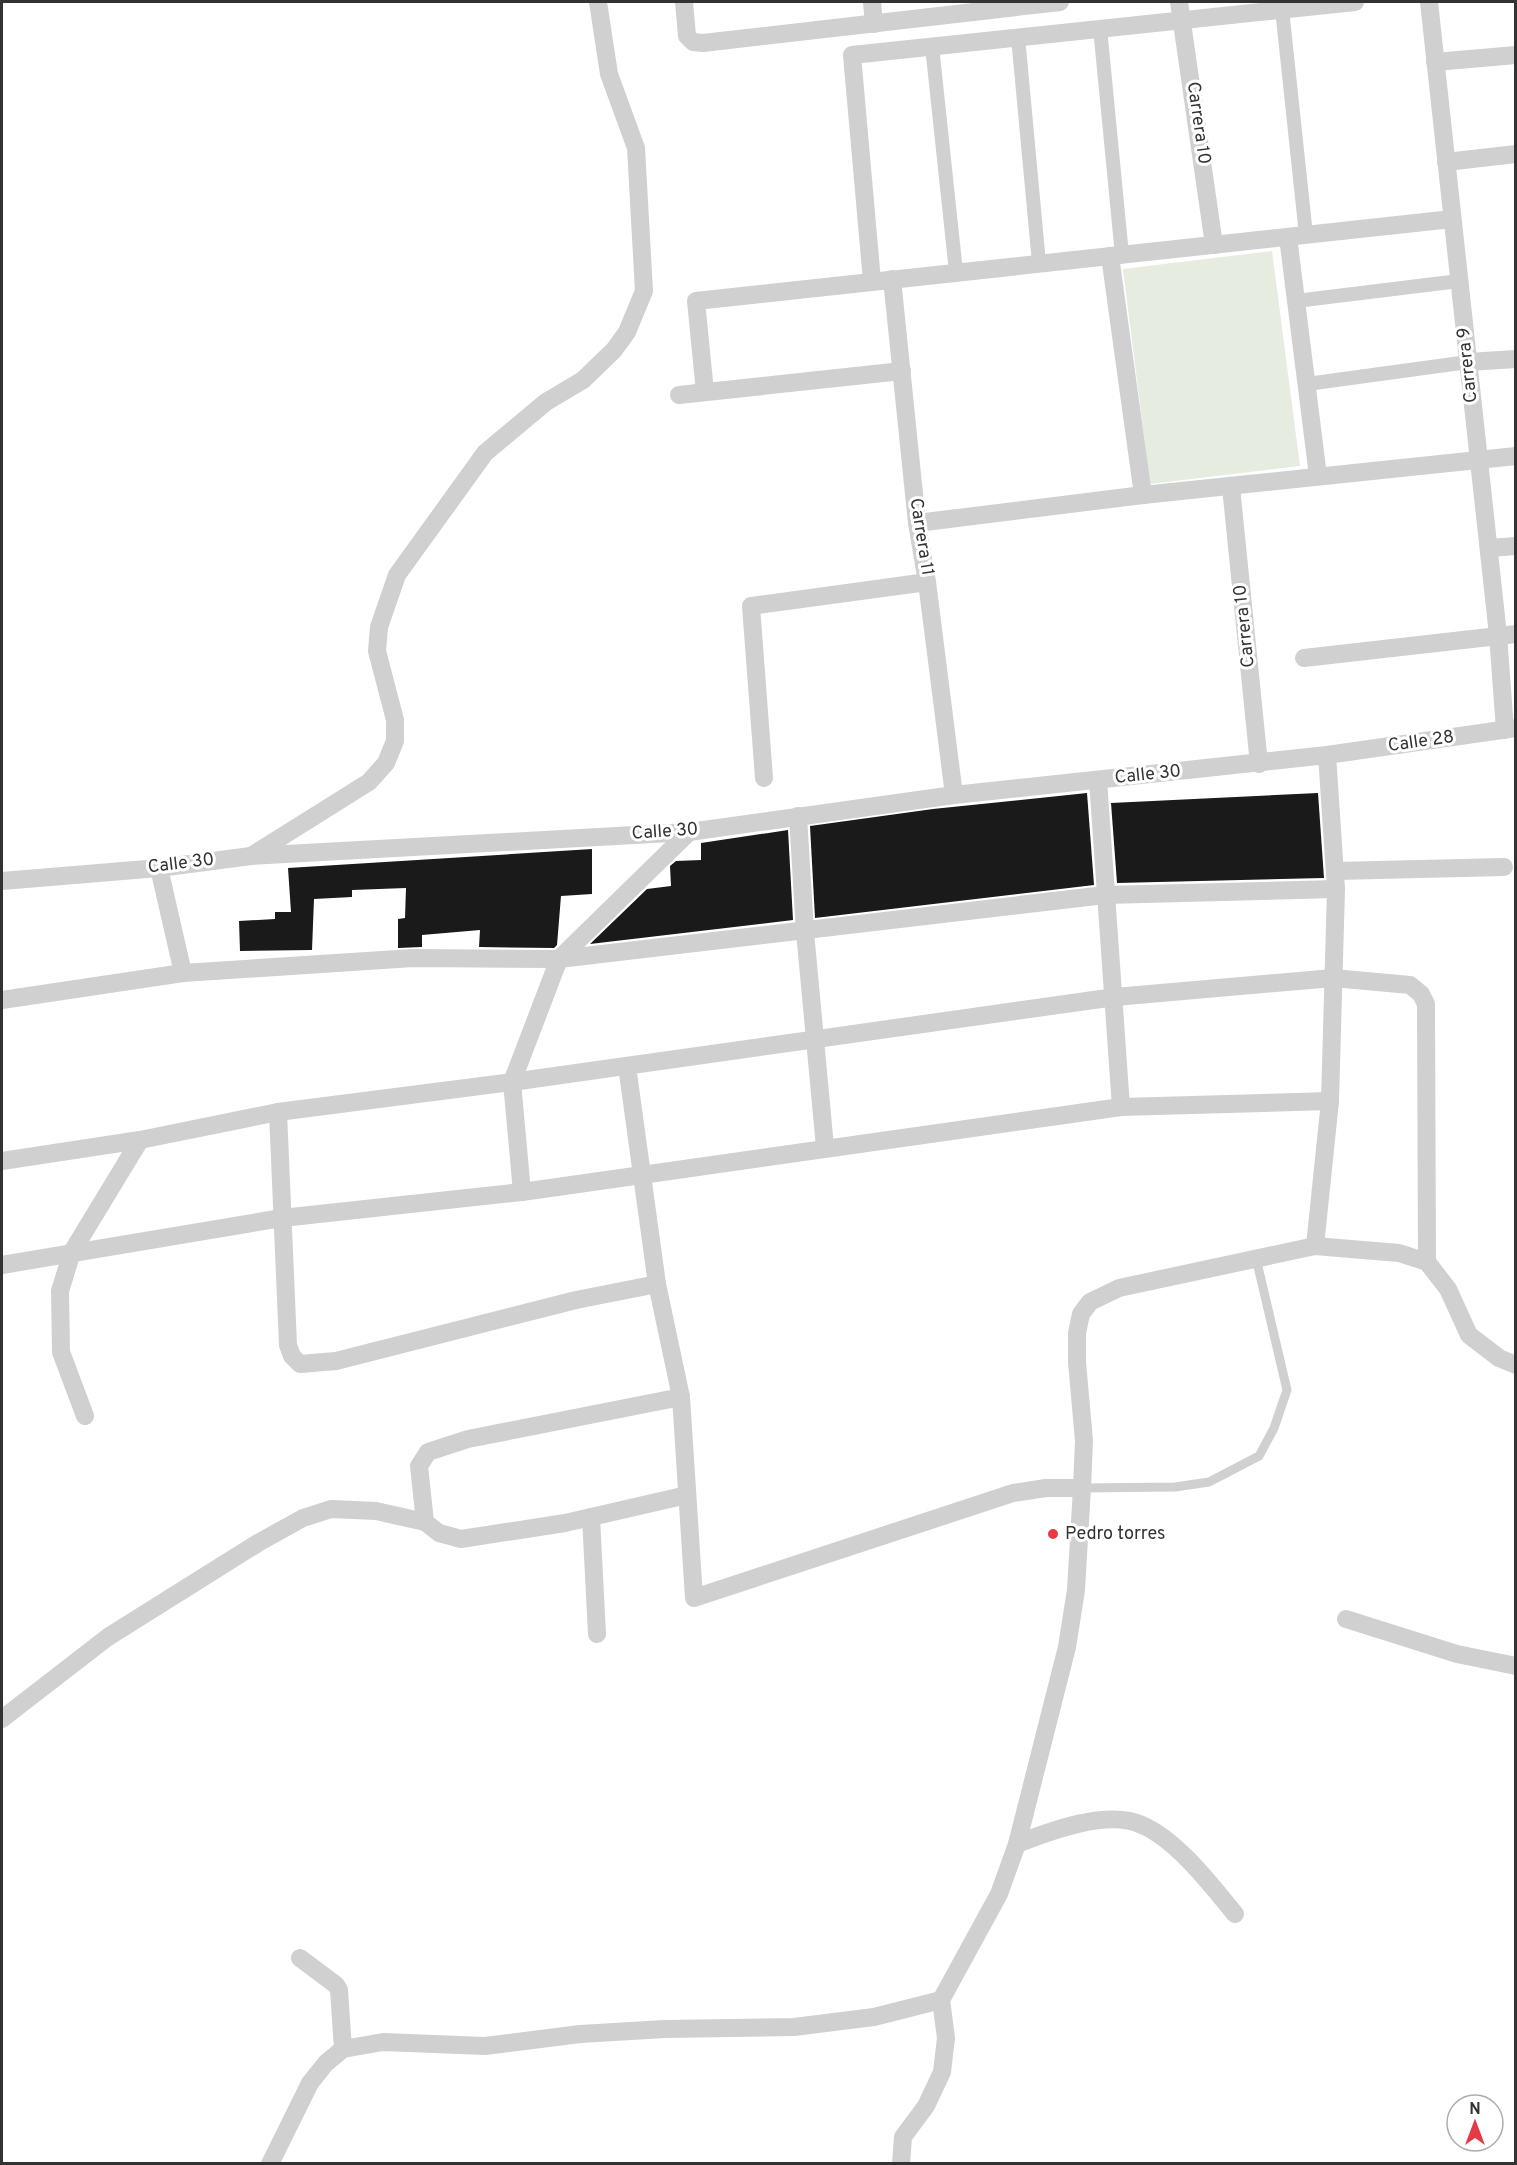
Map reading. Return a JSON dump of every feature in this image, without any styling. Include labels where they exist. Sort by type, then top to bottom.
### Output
[{"type":"street","points":[[251,856],[369,782],[386,763],[395,741],[395,720],[377,651],[381,617],[398,575],[485,453],[546,402],[565,392],[600,366],[627,332],[637,312],[644,291],[636,148],[609,74],[598,2]]},
{"type":"street","points":[[684,2],[687,36],[693,42],[1060,2]]},
{"type":"street","points":[[872,2],[874,24]]},
{"type":"street","points":[[872,281],[852,55],[1100,28],[1181,10],[1282,9],[1355,2]]},
{"type":"street","name":"Carrera 9","points":[[1429,2],[1489,548],[1507,634],[1510,729]]},
{"type":"street","points":[[1282,9],[1297,236],[1296,301],[1318,476]]},
{"type":"street","name":"Carrera 10","points":[[1181,10],[1214,245]]},
{"type":"street","points":[[1100,28],[1116,255],[1143,495]]},
{"type":"street","points":[[1018,37],[1039,264]]},
{"type":"street","points":[[932,46],[956,272]]},
{"type":"street","points":[[1435,62],[1515,55]]},
{"type":"street","points":[[1446,162],[1515,154]]},
{"type":"street","points":[[705,392],[696,301],[1452,219]]},
{"type":"street","name":"Carrera 11","points":[[892,279],[917,524],[927,582],[954,795]]},
{"type":"street","points":[[1296,301],[1459,281]]},
{"type":"street","points":[[1306,384],[1468,362],[1515,359]]},
{"type":"street","points":[[679,395],[902,371]]},
{"type":"street","points":[[917,524],[1143,495],[1515,456]]},
{"type":"street","name":"Carrera 10","points":[[1231,487],[1260,764]]},
{"type":"street","points":[[1489,548],[1515,546]]},
{"type":"street","points":[[764,778],[751,606],[927,582]]},
{"type":"street","points":[[1304,658],[1507,634]]},
{"type":"street","name":"Calle 28","points":[[1327,755],[1510,729]]},
{"type":"street","points":[[1315,1246],[1330,1101],[1336,880],[1327,755]]},
{"type":"street","name":"Calle 30","points":[[2,882],[159,868],[251,856],[689,832],[954,795],[1260,764],[1327,755]]},
{"type":"street","points":[[1098,780],[1121,1107]]},
{"type":"street","points":[[798,816],[805,932],[825,1147]]},
{"type":"street","points":[[522,1192],[512,1082],[559,959],[689,832]]},
{"type":"street","points":[[2,1000],[183,973],[413,958],[559,959],[805,932],[1105,895],[1504,867]]},
{"type":"street","points":[[159,868],[183,973]]},
{"type":"street","points":[[2,1161],[140,1140],[278,1112],[512,1082],[1115,997],[1333,978],[1410,985],[1421,994],[1426,1004],[1428,1262],[1448,1289],[1469,1335],[1499,1358],[1515,1365]]},
{"type":"street","points":[[627,1066],[657,1284],[681,1397],[694,1598],[1013,1493],[1046,1488],[1082,1488]]},
{"type":"street","points":[[2,1265],[282,1218],[522,1192],[825,1147],[1121,1107],[1330,1101]]},
{"type":"street","points":[[278,1112],[288,1346],[292,1356],[300,1364],[336,1361],[576,1300],[657,1284]]},
{"type":"street","points":[[85,1416],[61,1352],[60,1291],[72,1252],[140,1140]]},
{"type":"street","points":[[901,2163],[903,2137],[926,2106],[942,2072],[946,2038],[941,2000],[999,1894],[1017,1844],[1067,1647],[1077,1580],[1082,1488],[1084,1441],[1077,1333],[1082,1314],[1090,1302],[1119,1288],[1315,1246],[1399,1253],[1428,1262]]},
{"type":"street","points":[[424,1522],[419,1466],[428,1452],[480,1436],[681,1397]]},
{"type":"street","points":[[2,1719],[108,1638],[258,1543],[303,1518],[331,1509],[376,1511],[424,1522],[439,1533],[461,1539],[591,1517],[687,1495]]},
{"type":"street","points":[[591,1517],[597,1634]]},
{"type":"street","points":[[1346,1619],[1456,1654],[1515,1666]]},
{"type":"street","points":[[1017,1844],[1056,1829],[1104,1819],[1142,1824],[1187,1857],[1235,1914]]},
{"type":"street","points":[[300,1958],[339,1990],[343,2049]]},
{"type":"street","points":[[270,2163],[310,2083],[326,2063],[343,2049],[383,2042],[485,2046],[623,2032],[794,2027],[874,2017],[941,2000]]},
{"type":"lane","points":[[1082,1488],[1175,1487],[1209,1482],[1259,1456],[1274,1428],[1287,1390],[1256,1258]]},
{"type":"shaded area","points":[[1272,251],[1300,466],[1150,484],[1123,269]]},
{"type":"building","points":[[1087,793],[1094,885],[815,918],[810,826],[933,809]]},
{"type":"building","points":[[1318,793],[1324,878],[1117,883],[1111,803]]},
{"type":"building","points":[[788,830],[793,920],[590,944],[647,889],[671,886],[670,866],[676,861],[701,860],[701,843]]},
{"type":"building","points":[[592,849],[592,894],[561,896],[557,945],[554,948],[479,947],[480,930],[422,935],[422,947],[398,948],[398,919],[405,918],[406,888],[352,890],[352,897],[314,899],[312,950],[240,951],[239,921],[275,919],[275,912],[291,912],[288,868]]},
{"type":"place","name":"Pedro torres","points":[[1053,1534]]}]
